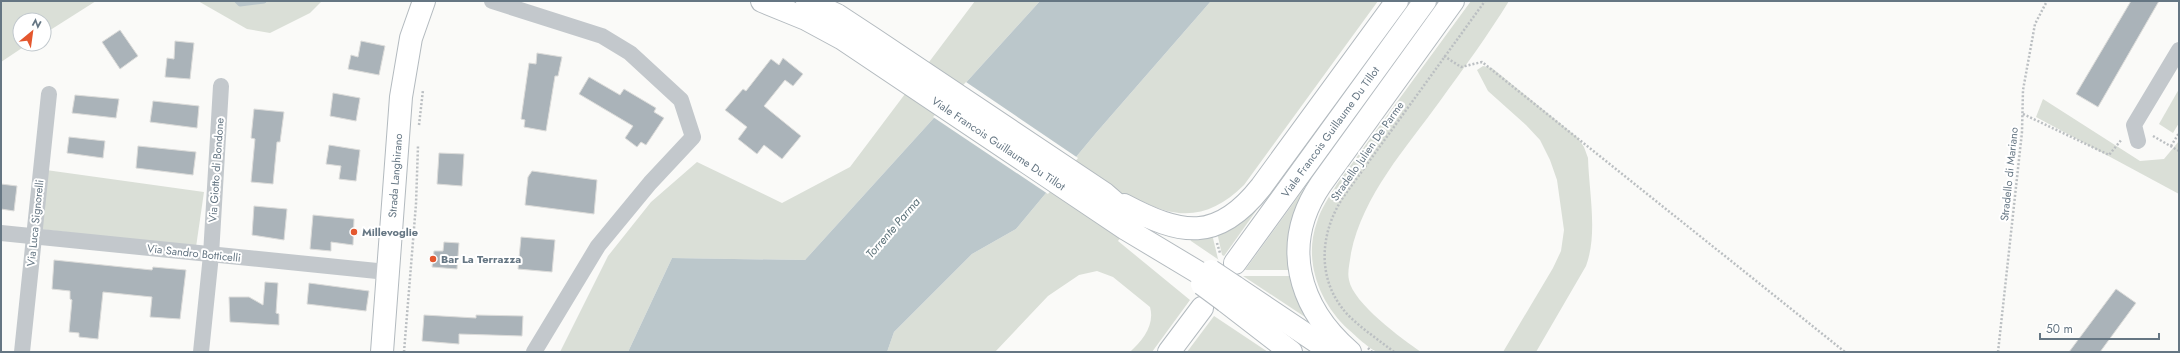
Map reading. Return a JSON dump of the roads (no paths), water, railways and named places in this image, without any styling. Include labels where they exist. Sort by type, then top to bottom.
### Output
[{"type":"main road","name":"Strada Langhirano","points":[[382,352],[401,98],[411,38],[424,1]]},
{"type":"main road","name":"Viale Francois Guillaume Du Tillot","points":[[762,1],[888,59],[1105,194],[1133,220],[1202,275],[1230,294]]},
{"type":"main road","name":"Viale Francois Guillaume Du Tillot","points":[[807,1],[837,16],[888,59],[1133,220]]},
{"type":"main road","points":[[1133,220],[1190,228],[1217,223],[1241,210],[1261,187],[1397,1]]},
{"type":"main road","name":"Viale Francois Guillaume Du Tillot","points":[[1235,263],[1425,1]]},
{"type":"main road","points":[[1350,352],[1324,326],[1314,311],[1305,292],[1299,260],[1300,237],[1304,218],[1310,202],[1321,184],[1453,1]]},
{"type":"main road","points":[[1230,294],[1291,352]]},
{"type":"main road","points":[[1230,294],[1317,352]]},
{"type":"main road","points":[[1230,294],[1332,352]]},
{"type":"main road","points":[[1169,352],[1202,308]]},
{"type":"street","points":[[492,1],[602,36],[630,53],[681,100],[693,137],[650,183],[598,246],[534,352]]},
{"type":"street","points":[[2138,141],[2134,125],[2179,50]]},
{"type":"street","name":"Via Giotto di Bondone","points":[[201,352],[210,255],[221,86]]},
{"type":"street","name":"Via Luca Signorelli","points":[[22,352],[33,235],[49,94]]},
{"type":"street","name":"Via Sandro Botticelli","points":[[1,232],[210,255],[387,272]]},
{"type":"water","name":"Torrente Parma","points":[[1040,1],[1211,1],[1096,133],[1016,229],[972,254],[894,332],[887,352],[628,352],[672,258],[805,260]]},
{"type":"waterway","points":[[237,1],[240,4],[264,1]]},
{"type":"place","name":"Millevoglie","points":[[354,232]]},
{"type":"place","name":"Bar La Terrazza","points":[[433,259]]}]
